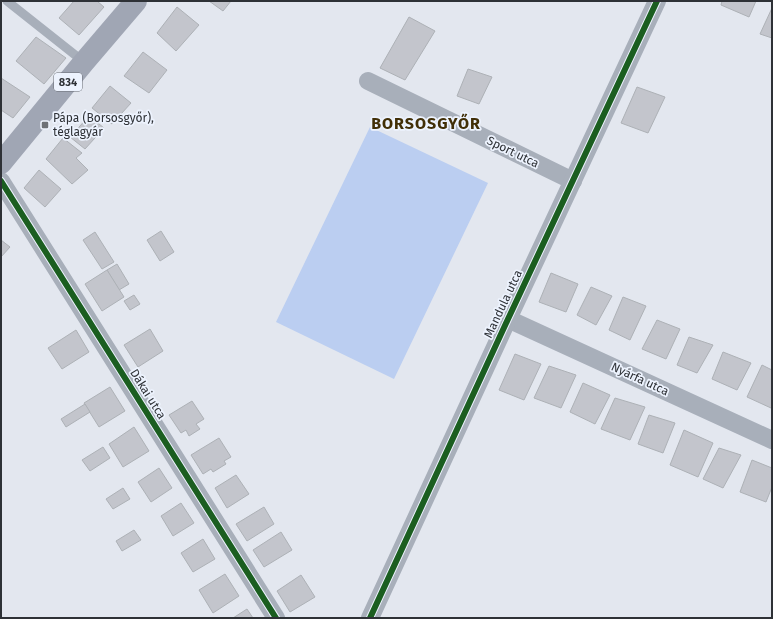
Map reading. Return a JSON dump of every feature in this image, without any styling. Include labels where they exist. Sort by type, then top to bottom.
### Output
[{"type":"main road","name":"834","points":[[1,163],[136,1]]},
{"type":"street","name":"Mandula utca","points":[[370,618],[657,1]]},
{"type":"street","name":"Sport utca","points":[[368,81],[573,181]]},
{"type":"street","name":"Dákai utca","points":[[1,181],[276,618]]},
{"type":"street","name":"Nyárfa utca","points":[[508,319],[772,440]]},
{"type":"lane","points":[[7,1],[84,62]]},
{"type":"shaded area","points":[[370,127],[488,183],[394,379],[276,322]]},
{"type":"building","points":[[74,1],[97,1],[104,7],[79,35],[59,18]]},
{"type":"building","points":[[209,1],[231,1],[223,11]]},
{"type":"building","points":[[722,1],[756,1],[749,17],[721,5]]},
{"type":"building","points":[[177,7],[199,25],[176,51],[157,33]]},
{"type":"building","points":[[772,8],[772,38],[760,34]]},
{"type":"building","points":[[409,17],[435,31],[405,80],[380,68]]},
{"type":"building","points":[[36,37],[66,58],[44,84],[16,61]]},
{"type":"building","points":[[143,52],[167,70],[149,93],[124,76]]},
{"type":"building","points":[[468,69],[492,77],[479,104],[457,96]]},
{"type":"building","points":[[1,78],[30,97],[13,118],[1,110]]},
{"type":"building","points":[[110,86],[131,103],[112,124],[92,108]]},
{"type":"building","points":[[637,87],[665,97],[648,133],[621,123]]},
{"type":"building","points":[[89,116],[104,128],[85,149],[70,137]]},
{"type":"building","points":[[63,138],[82,153],[76,158],[88,170],[72,184],[46,159]]},
{"type":"building","points":[[39,170],[61,189],[45,207],[24,188]]},
{"type":"building","points":[[161,231],[174,252],[160,261],[147,240]]},
{"type":"building","points":[[95,232],[114,262],[102,269],[83,240]]},
{"type":"building","points":[[1,240],[10,247],[1,257]]},
{"type":"building","points":[[117,264],[129,284],[119,290],[107,270]]},
{"type":"building","points":[[107,270],[124,297],[102,311],[85,284]]},
{"type":"building","points":[[551,273],[578,284],[566,312],[539,302]]},
{"type":"building","points":[[591,287],[612,296],[596,325],[577,315]]},
{"type":"building","points":[[134,295],[140,304],[130,310],[124,301]]},
{"type":"building","points":[[623,297],[646,306],[630,340],[609,330]]},
{"type":"building","points":[[657,320],[680,329],[666,359],[642,349]]},
{"type":"building","points":[[150,329],[163,351],[138,367],[124,345]]},
{"type":"building","points":[[76,330],[89,352],[62,369],[48,348]]},
{"type":"building","points":[[689,337],[713,345],[697,373],[677,365]]},
{"type":"building","points":[[723,352],[751,363],[737,390],[712,379]]},
{"type":"building","points":[[515,354],[541,364],[524,400],[499,390]]},
{"type":"building","points":[[762,365],[772,370],[771,408],[747,397]]},
{"type":"building","points":[[549,366],[576,375],[561,408],[534,398]]},
{"type":"building","points":[[583,383],[610,395],[595,424],[570,412]]},
{"type":"building","points":[[110,387],[125,411],[99,427],[84,403]]},
{"type":"building","points":[[615,398],[645,407],[630,440],[601,429]]},
{"type":"building","points":[[192,401],[204,419],[196,424],[200,429],[189,436],[186,430],[181,433],[169,415]]},
{"type":"building","points":[[85,404],[90,412],[66,427],[61,419]]},
{"type":"building","points":[[649,415],[675,423],[663,453],[638,444]]},
{"type":"building","points":[[134,427],[149,451],[123,467],[109,444]]},
{"type":"building","points":[[684,430],[713,443],[698,477],[670,465]]},
{"type":"building","points":[[219,438],[231,457],[224,461],[226,464],[213,472],[211,469],[203,474],[191,455]]},
{"type":"building","points":[[103,447],[110,458],[90,471],[82,460]]},
{"type":"building","points":[[719,448],[741,455],[723,488],[703,479]]},
{"type":"building","points":[[752,460],[772,468],[772,487],[766,502],[740,492]]},
{"type":"building","points":[[159,468],[172,488],[151,502],[138,482]]},
{"type":"building","points":[[236,475],[249,494],[227,508],[215,488]]},
{"type":"building","points":[[123,488],[130,499],[113,509],[106,499]]},
{"type":"building","points":[[181,503],[194,523],[173,536],[161,516]]},
{"type":"building","points":[[264,507],[274,524],[247,541],[236,524]]},
{"type":"building","points":[[134,530],[141,540],[122,551],[116,541]]},
{"type":"building","points":[[281,532],[292,550],[264,567],[253,550]]},
{"type":"building","points":[[203,539],[215,559],[193,572],[181,553]]},
{"type":"building","points":[[225,574],[239,596],[213,613],[199,590]]},
{"type":"building","points":[[301,575],[315,597],[290,612],[277,591]]},
{"type":"building","points":[[247,609],[253,618],[233,618]]},
{"type":"cycle path","points":[[370,618],[657,1]]},
{"type":"cycle path","points":[[1,181],[276,618]]},
{"type":"place","name":"Pápa (Borsosgyőr), téglagyár","points":[[45,125]]},
{"type":"district","name":"BORSOSGYŐR","points":[[426,123]]}]
